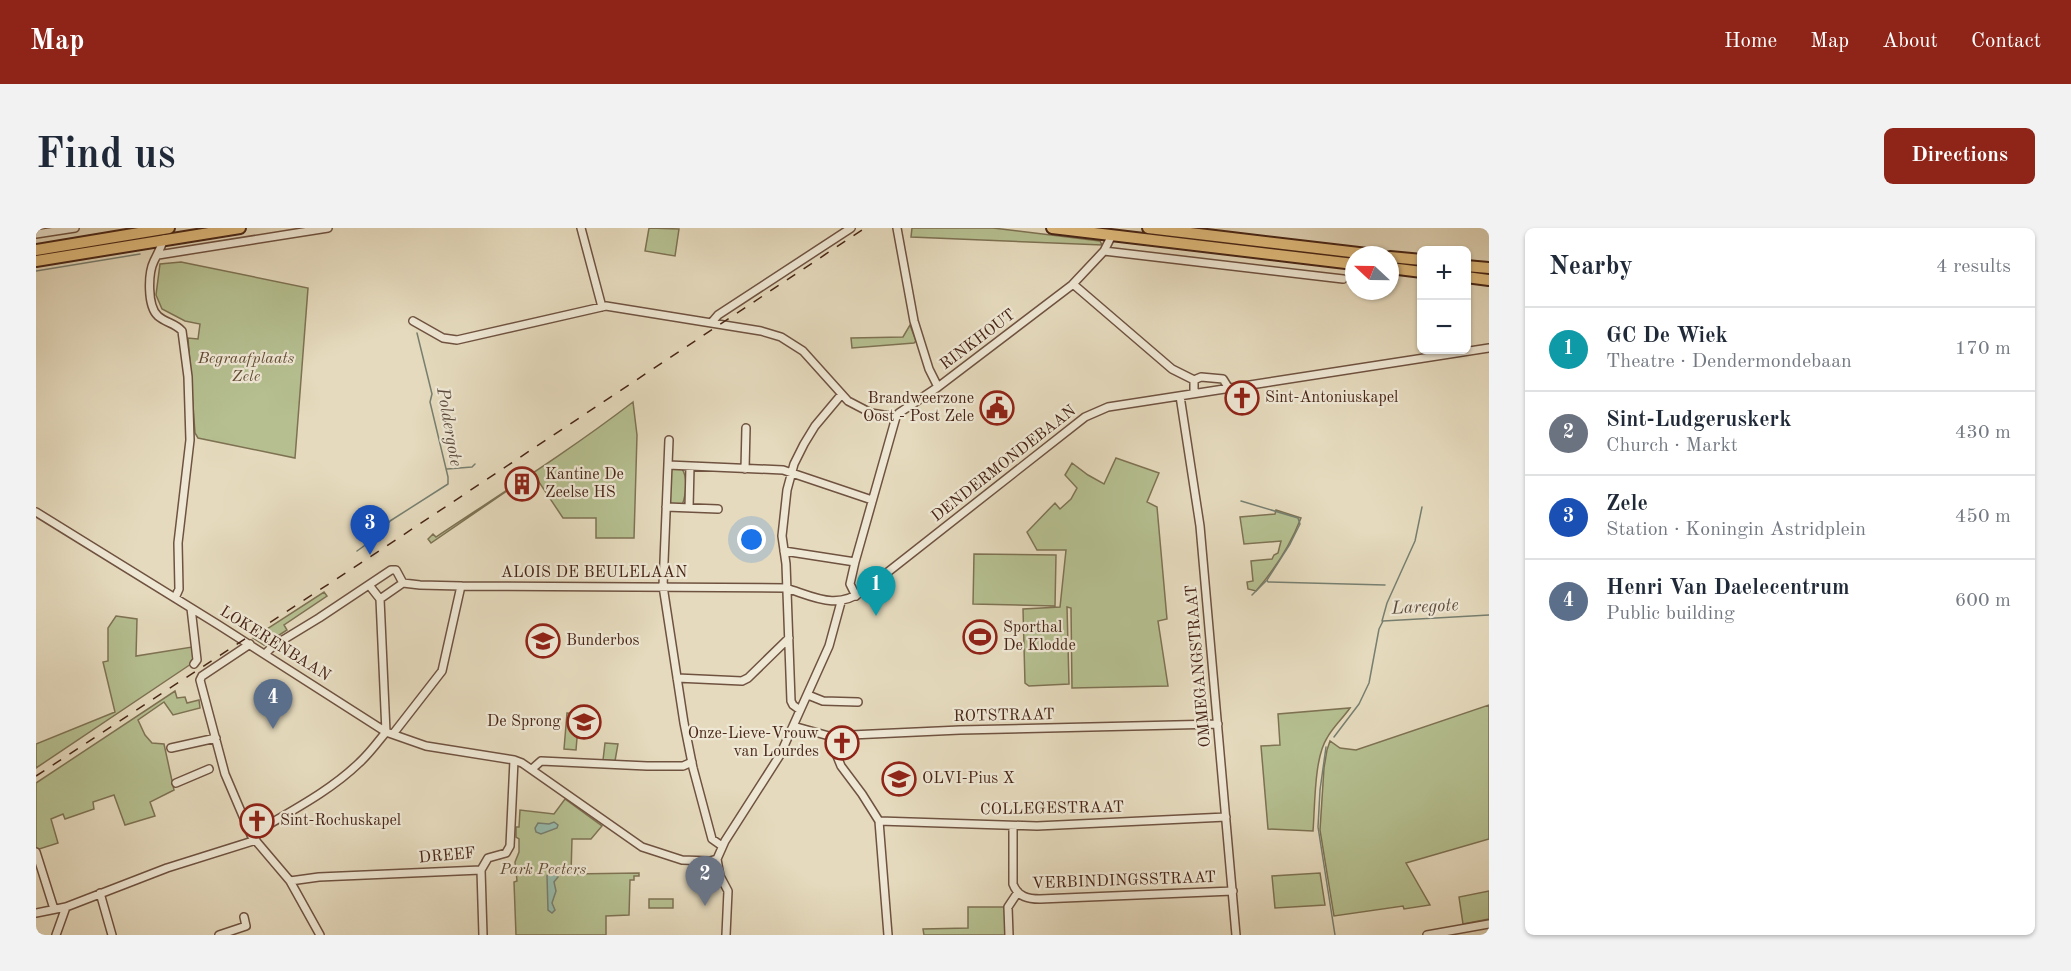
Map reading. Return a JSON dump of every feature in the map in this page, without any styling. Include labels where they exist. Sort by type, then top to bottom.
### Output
[{"type":"highway","points":[[36,250],[168,228]]},
{"type":"highway","points":[[36,261],[240,228]]},
{"type":"highway","points":[[1053,228],[1345,263]]},
{"type":"highway","points":[[1148,228],[1345,251]]},
{"type":"highway","points":[[1399,258],[1417,260]]},
{"type":"highway","points":[[1471,266],[1489,268]]},
{"type":"highway","points":[[1399,269],[1417,271]]},
{"type":"highway","points":[[1471,277],[1489,279]]},
{"type":"street","points":[[36,234],[75,228]]},
{"type":"street","points":[[168,228],[152,266],[151,306],[157,315],[182,331],[191,424],[190,451],[178,543],[179,588],[175,598]]},
{"type":"street","points":[[158,255],[328,228]]},
{"type":"street","points":[[581,228],[602,307]]},
{"type":"street","points":[[712,322],[718,315],[852,228]]},
{"type":"street","points":[[897,228],[916,329],[932,377],[938,387]]},
{"type":"street","name":"RINKHOUT","points":[[896,417],[903,409],[938,387],[1073,284],[1104,251],[1112,235]]},
{"type":"street","points":[[1104,251],[1343,279]]},
{"type":"street","points":[[1073,284],[1172,369],[1194,380],[1223,379],[1228,387]]},
{"type":"street","points":[[413,321],[443,338],[457,340],[602,307],[761,331],[781,337],[804,351],[848,401],[863,410],[896,417],[855,562],[850,584],[855,596]]},
{"type":"street","name":"DENDERMONDEBAAN","points":[[841,602],[855,596],[1084,417],[1108,407],[1489,348]]},
{"type":"street","points":[[1194,380],[1194,393]]},
{"type":"street","points":[[800,710],[791,701],[782,521],[791,473],[811,432],[841,394]]},
{"type":"street","name":"OMMEGANGSTRAAT","points":[[1180,396],[1199,516],[1236,935]]},
{"type":"street","points":[[744,469],[746,428]]},
{"type":"street","points":[[669,440],[663,586],[692,762],[712,839],[722,846]]},
{"type":"street","points":[[668,465],[783,470],[872,500]]},
{"type":"street","points":[[689,508],[690,466]]},
{"type":"street","points":[[666,507],[718,509]]},
{"type":"street","name":"LOKERENBAAN","points":[[36,512],[390,733],[426,746],[514,760],[532,769],[642,847],[682,860],[717,859]]},
{"type":"street","points":[[784,551],[855,562]]},
{"type":"street","name":"ALOIS DE BEULELAAN","points":[[369,585],[394,569],[403,583],[420,585],[786,588],[832,602],[841,602]]},
{"type":"street","points":[[380,599],[403,583]]},
{"type":"street","points":[[265,654],[273,646],[369,585],[380,599],[390,733]]},
{"type":"street","points":[[36,913],[66,907],[167,868],[254,838],[353,769],[390,733],[438,677],[444,664],[461,586]]},
{"type":"street","points":[[726,935],[728,891],[720,876],[717,859],[722,846],[774,767],[829,646],[841,602]]},
{"type":"street","points":[[190,608],[197,660],[194,664]]},
{"type":"street","points":[[677,678],[742,681],[748,678],[789,638]]},
{"type":"street","points":[[250,644],[202,676],[200,680],[216,738],[216,767],[254,838],[290,881],[320,935]]},
{"type":"street","points":[[808,695],[823,700],[858,702]]},
{"type":"street","name":"ROTSTRAAT","points":[[793,726],[829,736],[953,730],[1218,724]]},
{"type":"street","points":[[829,736],[842,766],[879,821],[888,935]]},
{"type":"street","points":[[171,748],[216,738]]},
{"type":"street","name":"DREEF","points":[[290,881],[331,876],[482,870],[488,858],[506,853],[511,844],[514,760]]},
{"type":"street","points":[[532,769],[541,761],[647,766],[683,766],[692,762]]},
{"type":"street","points":[[176,783],[216,767]]},
{"type":"street","name":"COLLEGESTRAAT","points":[[879,821],[1013,826],[1226,817]]},
{"type":"street","name":"VERBINDINGSSTRAAT","points":[[1013,826],[1012,879],[1014,887],[1025,897],[1040,899],[1233,891]]},
{"type":"street","points":[[36,852],[54,909]]},
{"type":"street","points":[[482,870],[483,935]]},
{"type":"street","name":"VERBINDINGSSTRAAT","points":[[1009,935],[1008,907],[1018,892]]},
{"type":"street","points":[[100,893],[112,935]]},
{"type":"street","points":[[56,935],[66,907]]},
{"type":"street","points":[[219,935],[246,926],[244,917]]},
{"type":"street","points":[[1428,935],[1451,933],[1489,924]]},
{"type":"green space","points":[[649,228],[679,229],[675,256],[645,251]]},
{"type":"green space","points":[[912,228],[993,228],[1100,241],[1102,245],[911,237]]},
{"type":"green space","name":"Begraafplaats Zele","points":[[181,262],[308,288],[295,458],[198,438],[195,433],[188,338],[198,339],[200,324],[185,321],[162,309],[156,295],[160,264]]},
{"type":"green space","points":[[910,325],[916,341],[914,343],[852,348],[851,338],[903,337]]},
{"type":"green space","points":[[633,402],[637,435],[634,538],[596,538],[596,518],[563,518],[533,473],[431,543],[428,539],[433,534],[436,537],[535,471]]},
{"type":"green space","points":[[1116,458],[1159,473],[1147,502],[1157,507],[1167,619],[1158,621],[1168,686],[1072,688],[1071,608],[1067,607],[1069,684],[1029,686],[1025,683],[1023,609],[1060,607],[1066,550],[1037,550],[1027,532],[1055,503],[1060,509],[1071,499],[1077,488],[1065,475],[1072,463],[1104,484]]},
{"type":"green space","points":[[682,469],[684,472],[686,482],[682,505],[673,505],[669,501],[671,470]]},
{"type":"green space","points":[[1276,510],[1301,518],[1270,574],[1256,591],[1248,589],[1247,582],[1253,581],[1251,561],[1272,559],[1278,553],[1281,541],[1244,544],[1240,517],[1275,514]]},
{"type":"green space","points":[[974,554],[1056,555],[1055,606],[973,604]]},
{"type":"green space","points":[[324,592],[327,596],[284,625],[287,630],[264,645],[253,638]]},
{"type":"green space","points":[[116,616],[137,619],[136,656],[192,647],[194,662],[36,768],[36,744],[115,712],[103,662],[108,661],[108,628]]},
{"type":"green space","points":[[175,691],[177,698],[185,697],[187,703],[199,700],[200,708],[173,715],[164,702],[138,720],[145,735],[152,743],[164,744],[174,790],[150,802],[155,816],[125,825],[114,795],[93,802],[94,809],[65,819],[63,814],[51,819],[58,843],[36,850],[36,783]]},
{"type":"green space","points":[[1489,705],[1489,839],[1406,863],[1430,905],[1404,909],[1403,906],[1334,916],[1320,830],[1324,768],[1330,741],[1340,748],[1356,750]]},
{"type":"green space","points":[[1350,708],[1332,730],[1323,747],[1317,770],[1313,831],[1268,829],[1261,746],[1280,745],[1278,714]]},
{"type":"green space","points":[[567,713],[579,714],[576,750],[564,749]]},
{"type":"green space","points":[[605,743],[618,744],[615,761],[603,760]]},
{"type":"green space","name":"Park Peeters","points":[[565,799],[602,826],[591,839],[572,839],[571,874],[639,873],[639,876],[634,876],[634,880],[630,880],[629,915],[606,916],[606,935],[516,935],[514,882],[517,881],[515,862],[519,852],[519,839],[516,837],[516,827],[519,827],[520,810],[554,814]]},
{"type":"green space","points":[[1320,873],[1325,905],[1275,908],[1272,876]]},
{"type":"green space","points":[[1489,891],[1489,919],[1463,924],[1459,897]]},
{"type":"green space","points":[[649,899],[673,899],[673,908],[649,908]]},
{"type":"green space","points":[[968,907],[1006,907],[1008,935],[924,935],[923,929],[968,928]]},
{"type":"shaded area","points":[[554,822],[558,825],[557,828],[541,834],[536,832],[535,828],[538,823]]},
{"type":"shaded area","points":[[554,871],[558,877],[554,882],[556,891],[552,903],[555,910],[552,913],[548,910],[547,876],[549,872]]},
{"type":"waterway","name":"Poldergote","points":[[36,271],[140,254]]},
{"type":"waterway","name":"Poldergote","points":[[357,551],[382,533],[390,521],[448,484],[430,402],[432,394],[417,333]]},
{"type":"waterway","points":[[447,469],[472,467],[475,464]]},
{"type":"waterway","points":[[1241,501],[1298,518],[1300,524],[1267,580],[1268,582],[1385,585]]},
{"type":"waterway","points":[[1382,621],[1387,603],[1415,541],[1422,507]]},
{"type":"waterway","points":[[1252,595],[1266,581]]},
{"type":"waterway","name":"Laregote","points":[[1334,737],[1359,704],[1369,683],[1379,629],[1383,621],[1489,615]]},
{"type":"waterway","name":"Laregote","points":[[1326,747],[1318,827],[1335,935]]},
{"type":"railway","points":[[36,776],[865,228]]},
{"type":"place","name":"Sint-Antoniuskapel","points":[[1242,398]]},
{"type":"place","name":"Brandweerzone Oost - Post Zele","points":[[997,408]]},
{"type":"place","name":"Kantine De Zeelse HS","points":[[522,484]]},
{"type":"place","name":"Zele","points":[[370,555]]},
{"type":"place","name":"GC De Wiek","points":[[876,616]]},
{"type":"place","name":"Sporthal De Klodde","points":[[980,637]]},
{"type":"place","name":"Bunderbos","points":[[543,641]]},
{"type":"place","name":"De Sprong","points":[[584,722]]},
{"type":"place","name":"Henri Van Daelecentrum","points":[[273,729]]},
{"type":"place","name":"Onze-Lieve-Vrouw van Lourdes","points":[[842,743]]},
{"type":"place","name":"OLVI-Pius X","points":[[899,779]]},
{"type":"place","name":"Sint-Rochuskapel","points":[[257,821]]},
{"type":"place","name":"Sint-Ludgeruskerk","points":[[705,906]]}]
